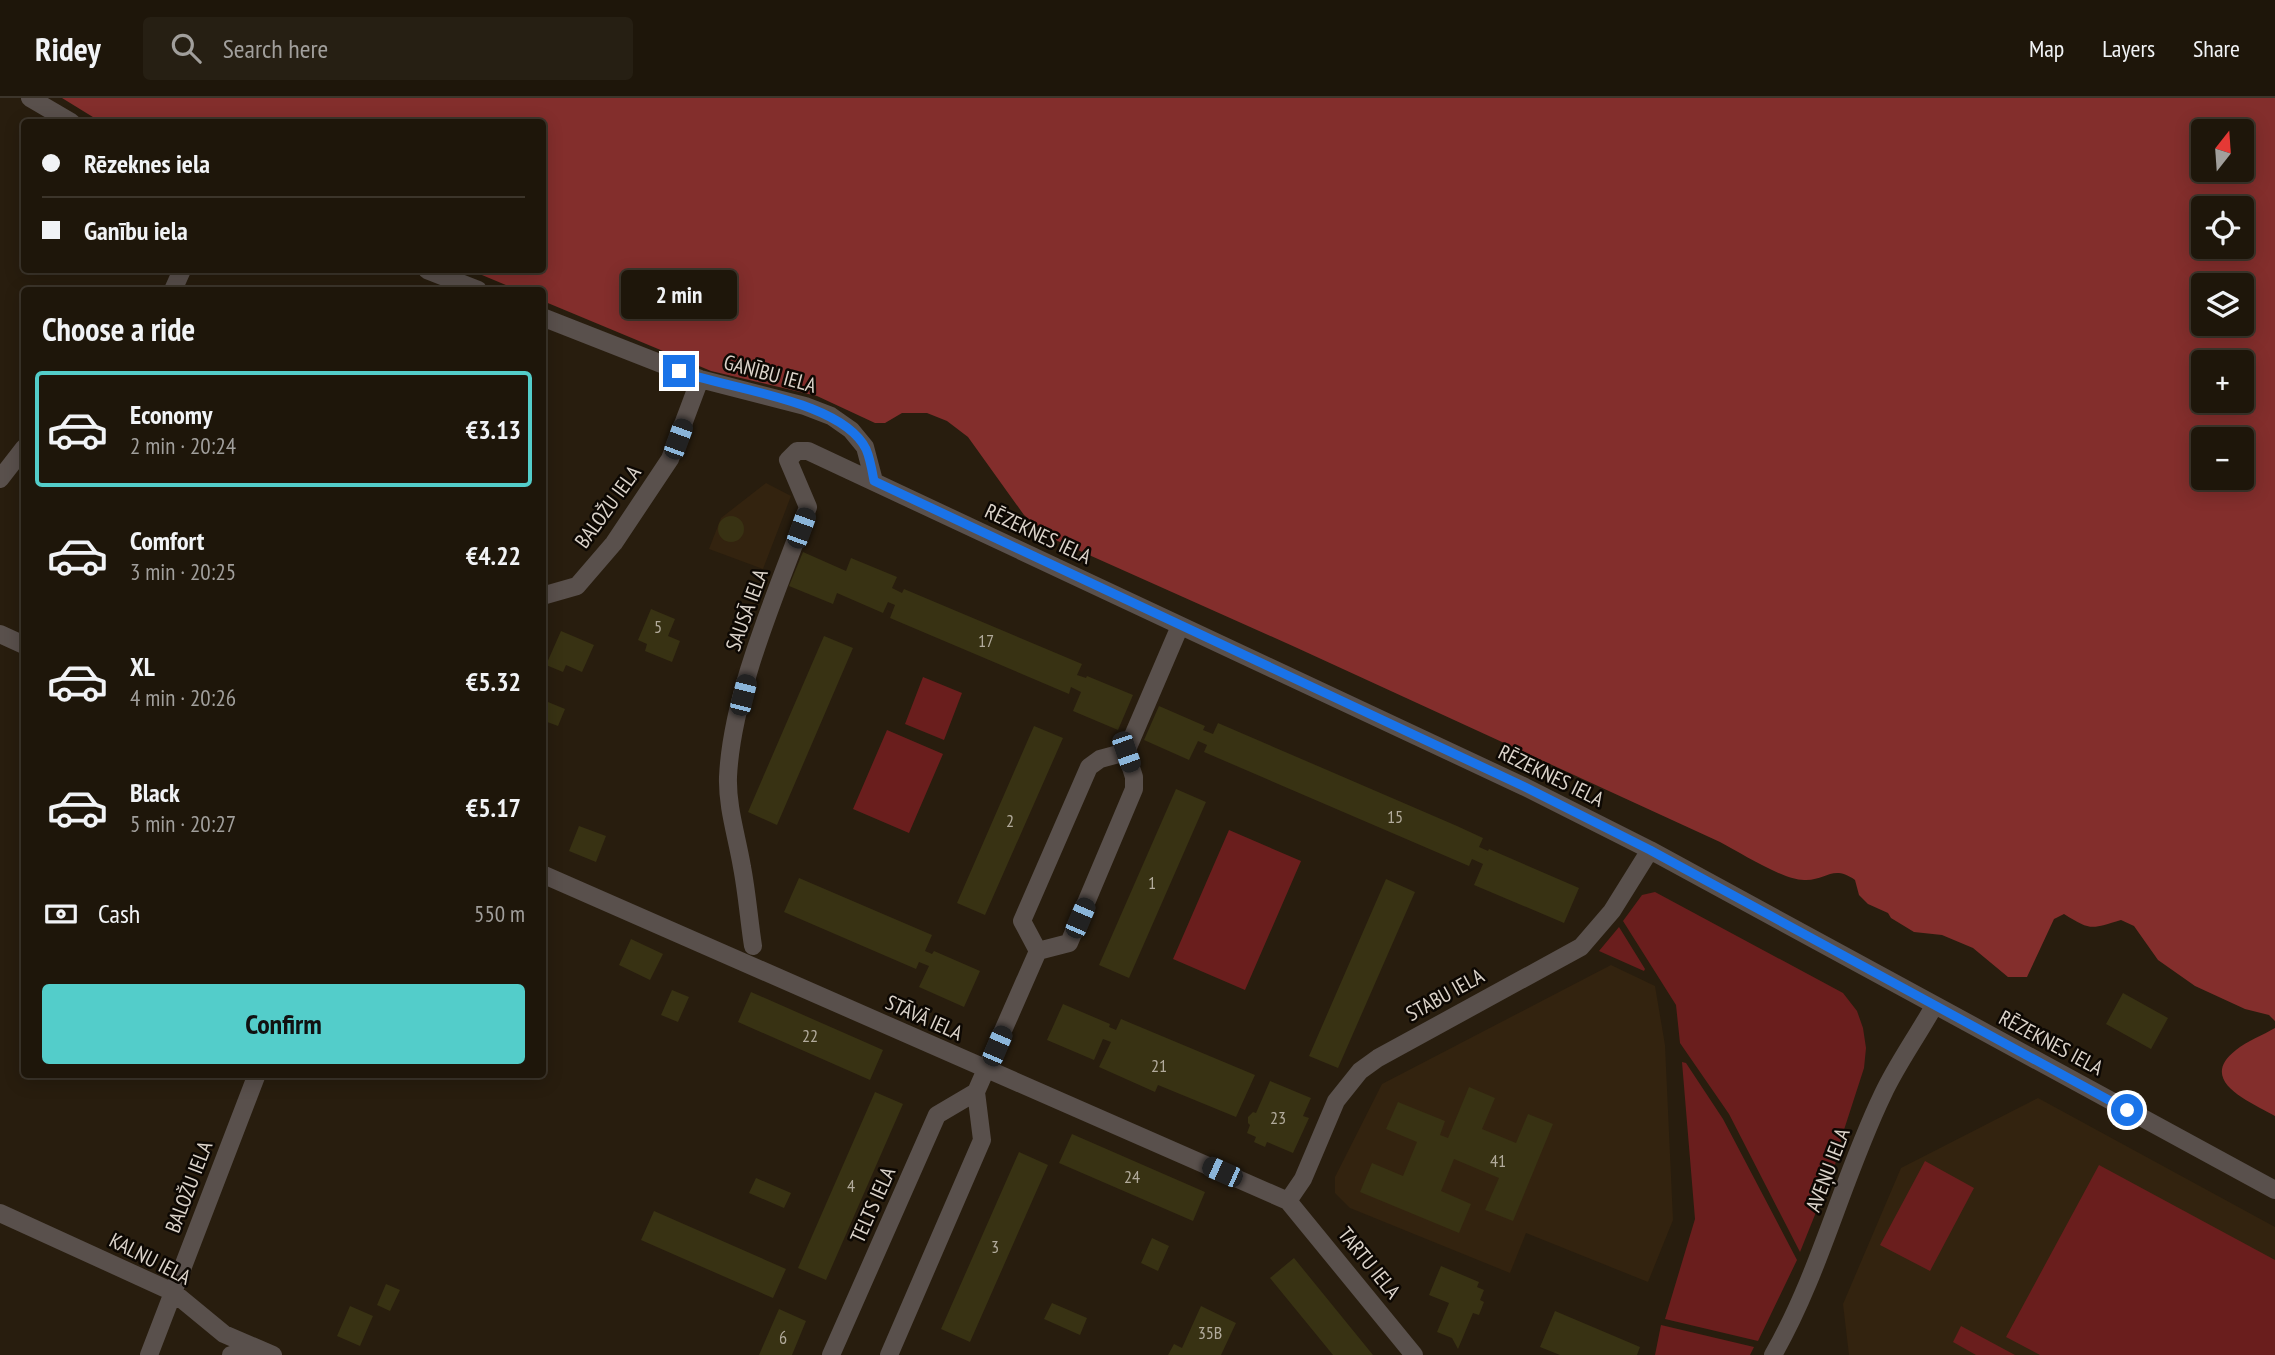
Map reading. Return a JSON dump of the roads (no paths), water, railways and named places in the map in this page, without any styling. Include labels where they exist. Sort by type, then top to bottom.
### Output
[{"type":"street","points":[[30,98],[66,119]]},
{"type":"street","points":[[435,273],[470,287]]},
{"type":"street","name":"GANĪBU IELA","points":[[546,319],[700,379],[805,405],[831,416],[851,430],[865,447],[874,481]]},
{"type":"street","name":"BALOŽU IELA","points":[[546,595],[576,586],[614,543],[670,459],[700,379]]},
{"type":"street","name":"RĒZEKNES IELA","points":[[788,460],[797,451],[808,452],[874,481],[1525,787],[1650,850],[2275,1190]]},
{"type":"street","points":[[0,480],[21,452]]},
{"type":"street","name":"SAUSĀ IELA","points":[[752,946],[728,779],[733,737],[748,674],[808,507],[788,460]]},
{"type":"street","points":[[1038,951],[1069,943],[1134,789],[1134,777],[1126,752],[1180,626]]},
{"type":"street","points":[[0,634],[21,644]]},
{"type":"street","points":[[1038,951],[1022,921],[1089,767],[1100,759],[1126,752]]},
{"type":"street","name":"STABU IELA","points":[[1288,1201],[1303,1179],[1336,1101],[1360,1071],[1378,1058],[1581,947],[1612,911],[1650,850]]},
{"type":"street","name":"STĀVĀ IELA","points":[[546,876],[1288,1201]]},
{"type":"street","points":[[889,1355],[982,1140],[976,1092],[1038,951]]},
{"type":"street","name":"AVEŅU IELA","points":[[1773,1355],[1810,1279],[1884,1092],[1934,1006]]},
{"type":"street","name":"BALOŽU IELA","points":[[149,1355],[255,1078]]},
{"type":"street","name":"TELTS IELA","points":[[831,1355],[937,1115],[976,1092]]},
{"type":"street","name":"TARTU IELA","points":[[1288,1201],[1414,1355]]},
{"type":"street","name":"KALNU IELA","points":[[0,1213],[173,1293],[223,1334],[266,1352]]},
{"type":"street","points":[[232,1355],[266,1352]]}]
